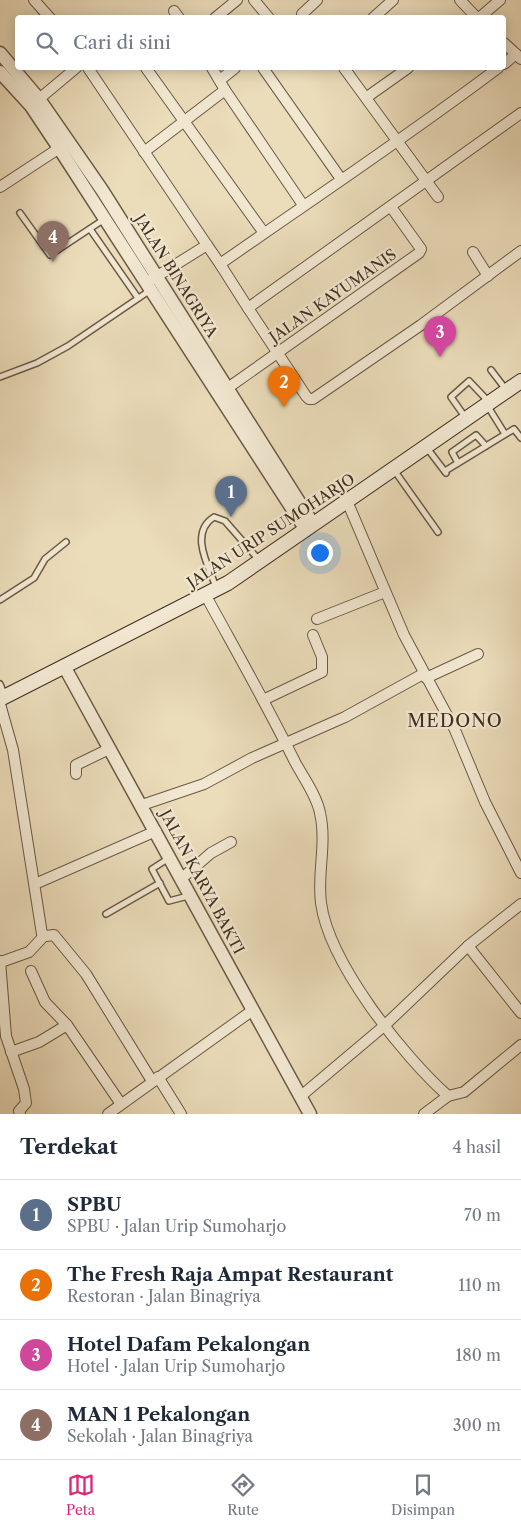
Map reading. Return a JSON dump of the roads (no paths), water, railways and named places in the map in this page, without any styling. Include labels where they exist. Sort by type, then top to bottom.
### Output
[{"type":"main road","name":"JALAN URIP SUMOHARJO","points":[[1,696],[211,593],[394,470],[521,381]]},
{"type":"street","points":[[219,15],[237,0]]},
{"type":"street","points":[[254,0],[266,15]]},
{"type":"street","points":[[303,15],[317,0]]},
{"type":"street","points":[[378,15],[393,0]]},
{"type":"street","points":[[460,0],[479,15]]},
{"type":"street","points":[[481,15],[500,0]]},
{"type":"street","points":[[40,2],[48,15]]},
{"type":"street","points":[[506,44],[519,56],[506,63]]},
{"type":"street","name":"JALAN BINAGRIYA","points":[[0,53],[39,99],[103,220],[188,335],[222,392],[309,527]]},
{"type":"street","points":[[39,99],[74,70]]},
{"type":"street","points":[[89,70],[306,396],[310,399],[313,399],[521,251]]},
{"type":"street","points":[[148,70],[264,233]]},
{"type":"street","points":[[213,70],[224,90],[303,205]]},
{"type":"street","points":[[220,80],[232,70]]},
{"type":"street","points":[[264,70],[341,179]]},
{"type":"street","points":[[346,70],[438,197]]},
{"type":"street","points":[[367,98],[405,70]]},
{"type":"street","points":[[220,264],[397,139],[433,117],[495,70]]},
{"type":"street","name":"JALAN BINAGRIYA","points":[[1,75],[31,106],[64,145],[151,286]]},
{"type":"street","points":[[144,152],[224,90]]},
{"type":"street","points":[[248,308],[521,113]]},
{"type":"street","points":[[0,186],[64,145]]},
{"type":"street","name":"JALAN KAYUMANIS","points":[[222,392],[419,253],[421,249],[391,207]]},
{"type":"street","points":[[151,286],[207,245]]},
{"type":"street","points":[[473,252],[488,276]]},
{"type":"street","points":[[347,501],[385,592],[424,676],[455,730],[485,802],[521,873]]},
{"type":"street","points":[[318,619],[385,592]]},
{"type":"street","points":[[211,593],[320,812],[323,856],[321,901],[324,919],[346,968],[384,1026],[448,1096]]},
{"type":"street","points":[[263,700],[322,672],[322,657],[313,635]]},
{"type":"street","points":[[142,805],[204,784],[252,758],[345,717],[424,676],[478,654]]},
{"type":"street","name":"JALAN KARYA BAKTI","points":[[64,666],[310,1114]]},
{"type":"street","points":[[1,696],[15,758],[44,936]]},
{"type":"street","points":[[76,774],[76,765],[109,749]]},
{"type":"street","points":[[35,884],[156,831]]},
{"type":"street","points":[[181,879],[211,853],[231,842]]},
{"type":"street","points":[[301,1096],[384,1026],[468,946],[521,904]]},
{"type":"street","points":[[20,1114],[19,1111],[26,1103],[24,1089],[12,1052],[3,1037],[1,961],[29,952],[44,936],[54,935],[86,974],[155,1079],[181,1114]]},
{"type":"street","points":[[468,946],[521,1013]]},
{"type":"street","points":[[32,971],[45,1002],[67,1025],[121,1104]]},
{"type":"street","points":[[108,1114],[253,1010]]},
{"type":"street","points":[[12,1052],[39,1042],[67,1025]]},
{"type":"street","points":[[424,1114],[448,1096],[464,1092],[521,1045]]},
{"type":"lane","points":[[20,213],[50,255],[103,220]]},
{"type":"lane","points":[[90,229],[138,298]]},
{"type":"lane","points":[[0,377],[37,363],[68,346],[138,298],[151,286]]},
{"type":"lane","points":[[491,370],[507,391]]},
{"type":"lane","points":[[466,420],[451,397],[470,381],[488,404],[505,434]]},
{"type":"lane","points":[[427,447],[445,472],[515,429],[521,438]]},
{"type":"lane","points":[[458,463],[452,452],[476,435],[486,446]]},
{"type":"lane","points":[[394,470],[438,532]]},
{"type":"lane","points":[[211,593],[200,533],[208,521],[214,517],[226,521],[260,560]]},
{"type":"lane","points":[[0,600],[34,578],[45,559],[66,542]]},
{"type":"lane","points":[[170,858],[153,868],[169,901],[190,895]]},
{"type":"lane","points":[[106,914],[160,883]]},
{"type":"place","name":"MAN 1 Pekalongan","points":[[53,262]]},
{"type":"place","name":"Hotel Dafam Pekalongan","points":[[440,357]]},
{"type":"place","name":"The Fresh Raja Ampat Restaurant","points":[[284,407]]},
{"type":"place","name":"SPBU","points":[[231,517]]},
{"type":"district","name":"MEDONO","points":[[455,721]]}]
